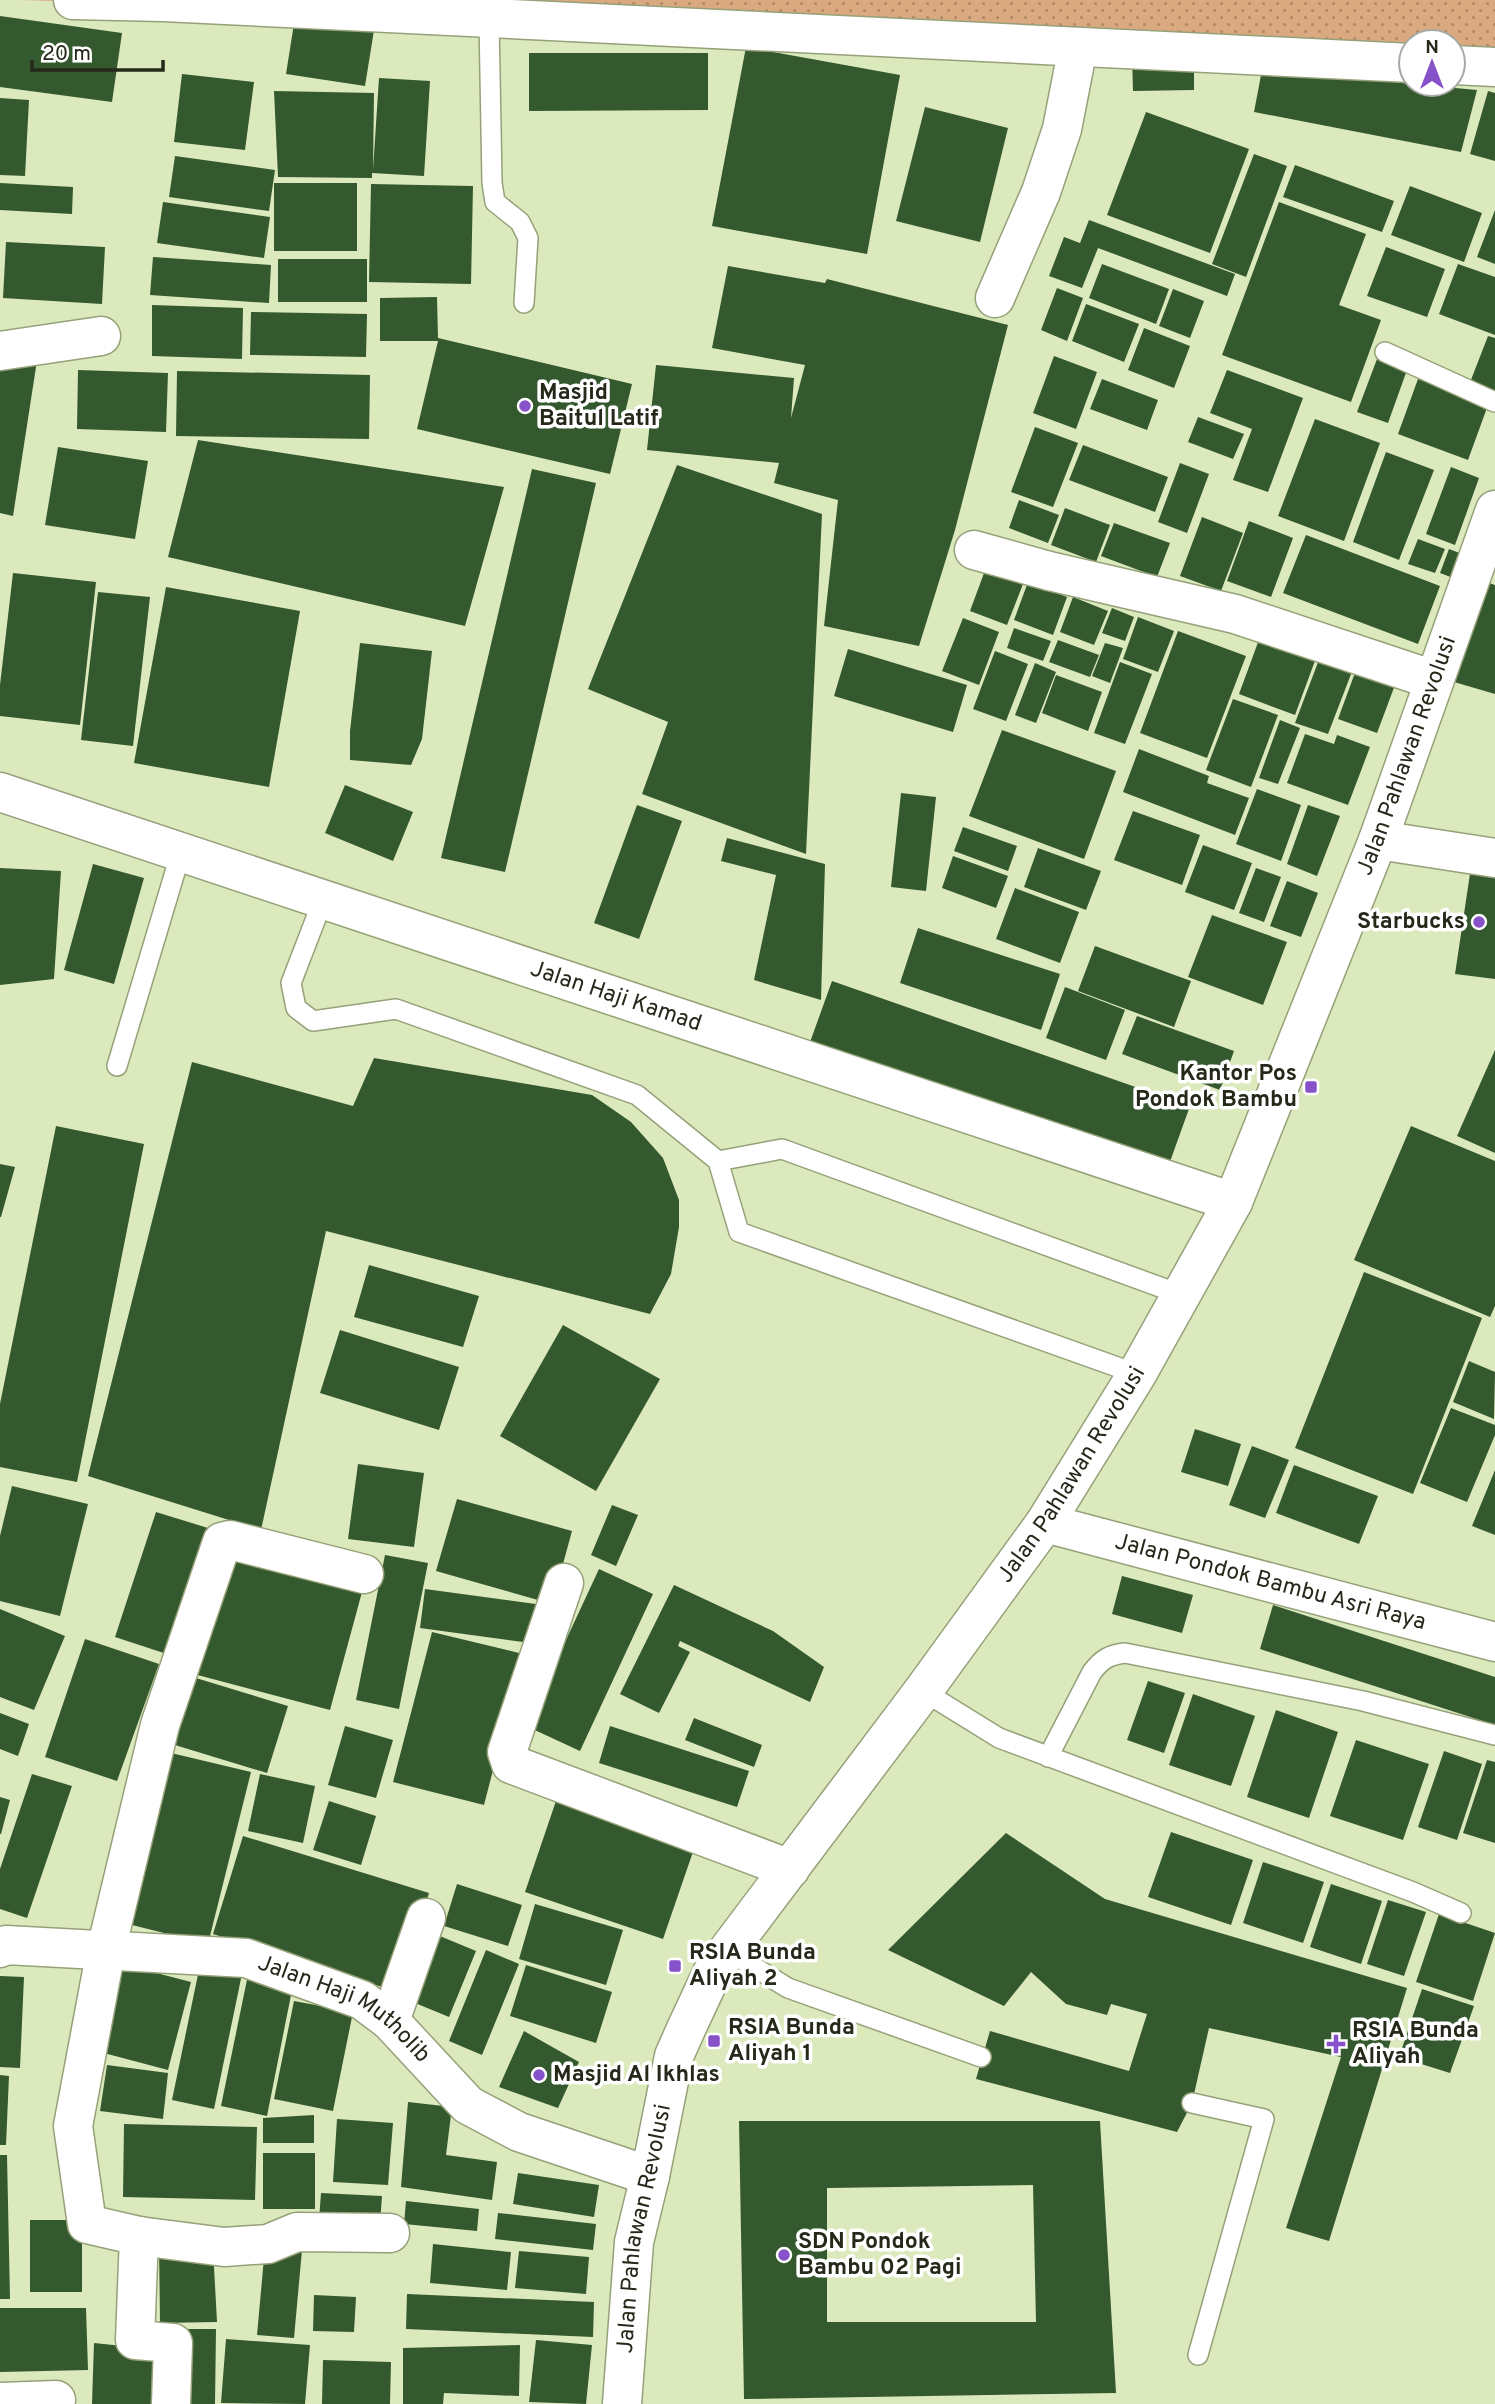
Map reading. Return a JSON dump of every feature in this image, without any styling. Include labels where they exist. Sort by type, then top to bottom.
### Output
[{"type":"street","points":[[72,0],[1397,62]]},
{"type":"street","points":[[995,298],[1041,191],[1062,129],[1078,47]]},
{"type":"street","points":[[1467,66],[1495,67]]},
{"type":"street","points":[[0,351],[101,336]]},
{"type":"street","name":"Jalan Pahlawan Revolusi","points":[[622,2404],[634,2242],[674,2056],[714,1969],[923,1691],[1045,1523],[1137,1374],[1233,1202],[1378,840],[1434,680],[1484,572],[1495,510]]},
{"type":"street","points":[[974,550],[1049,571],[1235,614],[1434,680]]},
{"type":"street","name":"Jalan Haji Kamad","points":[[0,792],[1233,1202]]},
{"type":"street","points":[[1378,840],[1495,858]]},
{"type":"street","name":"Jalan Pondok Bambu Asri Raya","points":[[1045,1523],[1495,1642]]},
{"type":"street","points":[[363,1574],[230,1540],[222,1542],[160,1725],[106,1950],[73,2126],[87,2224],[139,2236],[224,2247],[268,2244],[297,2232],[390,2234]]},
{"type":"street","points":[[564,1583],[507,1752],[511,1764],[790,1869]]},
{"type":"street","points":[[390,2021],[426,1918]]},
{"type":"street","name":"Jalan Haji Mutholib","points":[[0,1948],[6,1945],[246,1958],[362,2000],[390,2021],[468,2105],[519,2132],[650,2176]]},
{"type":"street","points":[[139,2236],[135,2340],[173,2343],[171,2404]]},
{"type":"street","points":[[0,2402],[56,2400]]},
{"type":"lane","points":[[489,20],[492,183],[495,202],[520,222],[528,238],[524,303]]},
{"type":"lane","points":[[1385,352],[1495,402]]},
{"type":"lane","points":[[117,1066],[181,852]]},
{"type":"lane","points":[[323,900],[291,983],[296,1008],[313,1021],[396,1009],[637,1095],[718,1161],[739,1232],[1137,1374]]},
{"type":"lane","points":[[718,1161],[782,1149],[1182,1295]]},
{"type":"lane","points":[[1048,1757],[1092,1672],[1110,1654],[1125,1653],[1363,1701],[1495,1735]]},
{"type":"lane","points":[[923,1691],[999,1738],[1413,1892],[1461,1913]]},
{"type":"lane","points":[[728,1951],[788,1988],[981,2057]]},
{"type":"lane","points":[[1192,2102],[1264,2119],[1199,2355]]},
{"type":"shaded area","points":[[19,0],[1495,0],[1495,67],[1467,66],[1467,28],[1397,28],[1397,62],[221,5]]},
{"type":"building","points":[[296,11],[375,24],[365,86],[286,74]]},
{"type":"building","points":[[0,16],[122,33],[112,102],[0,87]]},
{"type":"building","points":[[746,47],[900,75],[867,254],[712,226]]},
{"type":"building","points":[[529,53],[708,53],[708,110],[529,111]]},
{"type":"building","points":[[1194,55],[1194,90],[1133,91],[1132,56]]},
{"type":"building","points":[[1262,70],[1397,83],[1397,98],[1467,98],[1467,89],[1477,90],[1461,152],[1254,112]]},
{"type":"building","points":[[182,74],[254,82],[245,150],[174,142]]},
{"type":"building","points":[[379,78],[430,81],[424,176],[372,173],[372,178],[278,177],[274,91],[374,93],[373,170]]},
{"type":"building","points":[[1488,91],[1495,93],[1495,161],[1470,154]]},
{"type":"building","points":[[0,98],[29,100],[25,176],[0,175]]},
{"type":"building","points":[[925,107],[1008,128],[980,242],[896,221]]},
{"type":"building","points":[[1146,112],[1249,149],[1210,253],[1107,215]]},
{"type":"building","points":[[1254,154],[1287,166],[1246,277],[1212,264]]},
{"type":"building","points":[[175,156],[275,170],[269,211],[169,197]]},
{"type":"building","points":[[1295,165],[1394,201],[1382,232],[1283,197]]},
{"type":"building","points":[[0,183],[73,187],[72,214],[0,210]]},
{"type":"building","points":[[274,183],[357,183],[357,251],[274,251]]},
{"type":"building","points":[[371,184],[473,186],[471,284],[369,282]]},
{"type":"building","points":[[1410,186],[1482,213],[1464,262],[1391,235]]},
{"type":"building","points":[[163,202],[270,217],[264,258],[157,243]]},
{"type":"building","points":[[1279,202],[1366,234],[1339,305],[1381,320],[1351,402],[1222,355]]},
{"type":"building","points":[[1495,210],[1495,264],[1477,257]]},
{"type":"building","points":[[1089,220],[1235,274],[1227,296],[1098,248],[1082,288],[1049,276],[1064,237],[1080,243]]},
{"type":"building","points":[[6,242],[105,247],[102,304],[3,298]]},
{"type":"building","points":[[1386,247],[1445,269],[1427,317],[1367,296]]},
{"type":"building","points":[[153,257],[271,265],[269,303],[150,295]]},
{"type":"building","points":[[278,259],[367,259],[367,302],[278,302]]},
{"type":"building","points":[[1102,264],[1169,289],[1156,324],[1089,298]]},
{"type":"building","points":[[1458,264],[1495,277],[1495,335],[1439,314]]},
{"type":"building","points":[[728,266],[825,283],[827,279],[1008,325],[955,530],[919,646],[824,626],[838,500],[774,483],[779,463],[647,450],[656,365],[794,378],[791,418],[805,365],[712,348]]},
{"type":"building","points":[[1057,288],[1083,298],[1067,341],[1041,330]]},
{"type":"building","points":[[1173,289],[1204,301],[1190,338],[1159,326]]},
{"type":"building","name":"Masjid Baitul Latif","points":[[437,297],[438,338],[632,384],[610,474],[417,429],[438,341],[380,341],[380,298]]},
{"type":"building","points":[[1086,304],[1139,324],[1124,362],[1072,341]]},
{"type":"building","points":[[152,305],[243,308],[242,359],[152,356]]},
{"type":"building","points":[[251,312],[367,314],[366,357],[250,355]]},
{"type":"building","points":[[1144,328],[1190,346],[1174,388],[1128,370]]},
{"type":"building","points":[[1488,336],[1495,338],[1495,394],[1469,385]]},
{"type":"building","points":[[38,354],[13,516],[0,513],[0,365]]},
{"type":"building","points":[[1054,356],[1097,372],[1076,429],[1033,413]]},
{"type":"building","points":[[1377,359],[1407,370],[1388,423],[1357,412]]},
{"type":"building","points":[[78,370],[168,373],[166,432],[77,429]]},
{"type":"building","points":[[1227,370],[1303,398],[1268,492],[1233,480],[1252,429],[1210,413]]},
{"type":"building","points":[[177,371],[370,375],[369,439],[176,436]]},
{"type":"building","points":[[1102,379],[1158,400],[1147,430],[1090,409]]},
{"type":"building","points":[[1418,379],[1488,405],[1468,460],[1398,434]]},
{"type":"building","points":[[1198,417],[1244,434],[1233,459],[1188,442]]},
{"type":"building","points":[[1315,419],[1380,443],[1344,541],[1278,516]]},
{"type":"building","points":[[1035,427],[1078,443],[1053,507],[1011,492]]},
{"type":"building","points":[[198,440],[504,487],[465,626],[168,557]]},
{"type":"building","points":[[1083,445],[1168,477],[1155,512],[1069,480]]},
{"type":"building","points":[[58,447],[148,461],[135,539],[45,525]]},
{"type":"building","points":[[1386,452],[1434,470],[1399,560],[1353,542]]},
{"type":"building","points":[[1180,463],[1209,474],[1187,533],[1158,522]]},
{"type":"building","points":[[677,465],[822,514],[806,854],[642,794],[668,722],[588,689]]},
{"type":"building","points":[[1451,467],[1479,478],[1455,545],[1426,534]]},
{"type":"building","points":[[532,469],[596,483],[505,872],[441,858]]},
{"type":"building","points":[[1019,500],[1059,515],[1048,543],[1009,528]]},
{"type":"building","points":[[1065,508],[1110,525],[1096,562],[1051,545]]},
{"type":"building","points":[[1202,517],[1243,533],[1221,591],[1180,576]]},
{"type":"building","points":[[1249,521],[1293,538],[1271,597],[1227,581]]},
{"type":"building","points":[[1114,523],[1170,543],[1157,577],[1101,556]]},
{"type":"building","points":[[1306,535],[1440,586],[1418,644],[1283,593]]},
{"type":"building","points":[[1418,539],[1445,549],[1435,573],[1408,564]]},
{"type":"building","points":[[1449,549],[1470,557],[1461,581],[1440,573]]},
{"type":"building","points":[[987,565],[1025,579],[1007,625],[970,611]]},
{"type":"building","points":[[13,573],[96,582],[80,725],[0,716],[0,685]]},
{"type":"building","points":[[1483,581],[1495,585],[1495,694],[1454,682]]},
{"type":"building","points":[[1028,582],[1067,597],[1053,635],[1014,620]]},
{"type":"building","points":[[166,587],[300,611],[269,787],[134,763]]},
{"type":"building","points":[[98,592],[150,597],[133,746],[81,740]]},
{"type":"building","points":[[1073,597],[1108,611],[1094,645],[1060,632]]},
{"type":"building","points":[[1112,608],[1134,617],[1125,641],[1102,633]]},
{"type":"building","points":[[1138,617],[1174,631],[1158,672],[1123,659]]},
{"type":"building","points":[[963,618],[999,632],[979,685],[942,671]]},
{"type":"building","points":[[1014,628],[1051,641],[1043,661],[1007,648]]},
{"type":"building","points":[[1178,631],[1246,656],[1207,758],[1140,733]]},
{"type":"building","points":[[1260,637],[1316,658],[1295,715],[1239,694]]},
{"type":"building","points":[[1058,640],[1099,655],[1090,677],[1049,662]]},
{"type":"building","points":[[360,643],[432,651],[422,739],[411,765],[350,760],[350,731]]},
{"type":"building","points":[[1105,643],[1123,648],[1110,683],[1092,676]]},
{"type":"building","points":[[848,649],[967,685],[953,732],[834,696]]},
{"type":"building","points":[[995,651],[1028,664],[1006,721],[973,709]]},
{"type":"building","points":[[1320,657],[1353,669],[1328,734],[1295,723]]},
{"type":"building","points":[[1120,662],[1152,674],[1125,744],[1094,733]]},
{"type":"building","points":[[1035,663],[1056,672],[1036,723],[1015,715]]},
{"type":"building","points":[[1356,670],[1395,685],[1377,733],[1338,719]]},
{"type":"building","points":[[1056,675],[1102,692],[1088,731],[1042,713]]},
{"type":"building","points":[[1233,699],[1278,715],[1251,787],[1206,770]]},
{"type":"building","points":[[1280,720],[1300,728],[1278,784],[1259,778]]},
{"type":"building","points":[[1002,730],[1116,771],[1084,859],[969,816]]},
{"type":"building","points":[[1305,734],[1334,744],[1337,735],[1370,747],[1348,805],[1287,783]]},
{"type":"building","points":[[1139,749],[1209,776],[1207,783],[1249,798],[1235,835],[1123,792]]},
{"type":"building","points":[[345,785],[413,812],[393,861],[325,833]]},
{"type":"building","points":[[1257,789],[1301,805],[1281,861],[1236,844]]},
{"type":"building","points":[[901,793],[936,797],[926,891],[891,887]]},
{"type":"building","points":[[637,805],[682,821],[639,939],[594,923]]},
{"type":"building","points":[[1308,805],[1340,816],[1317,876],[1287,864]]},
{"type":"building","points":[[1133,811],[1200,835],[1182,885],[1114,860]]},
{"type":"building","points":[[963,827],[1017,846],[1008,871],[954,851]]},
{"type":"building","points":[[727,838],[825,864],[821,1000],[754,980],[776,875],[721,861]]},
{"type":"building","points":[[1203,845],[1252,863],[1234,910],[1185,892]]},
{"type":"building","points":[[1038,848],[1101,871],[1086,910],[1024,887]]},
{"type":"building","points":[[953,856],[1008,876],[996,908],[942,888]]},
{"type":"building","points":[[93,864],[144,878],[114,984],[64,970]]},
{"type":"building","name":"Starbucks","points":[[1471,867],[1495,871],[1495,979],[1455,974]]},
{"type":"building","points":[[0,868],[61,871],[54,979],[0,985]]},
{"type":"building","points":[[1256,868],[1281,877],[1264,922],[1239,913]]},
{"type":"building","points":[[1287,881],[1318,893],[1301,937],[1270,926]]},
{"type":"building","points":[[1015,888],[1079,912],[1060,963],[996,939]]},
{"type":"building","points":[[1212,915],[1287,942],[1263,1005],[1188,977]]},
{"type":"building","points":[[918,928],[1060,974],[1041,1030],[900,983]]},
{"type":"building","points":[[1095,946],[1191,981],[1174,1027],[1078,991]]},
{"type":"building","points":[[832,981],[1190,1106],[1167,1170],[809,1045]]},
{"type":"building","points":[[1065,987],[1125,1010],[1106,1060],[1046,1038]]},
{"type":"building","points":[[1137,1016],[1234,1051],[1220,1090],[1122,1054]]},
{"type":"building","points":[[1495,1050],[1495,1153],[1457,1136]]},
{"type":"building","points":[[374,1058],[592,1095],[631,1122],[663,1158],[679,1200],[679,1227],[671,1274],[650,1314],[326,1231],[261,1530],[88,1476],[192,1062],[353,1106]]},
{"type":"building","points":[[56,1126],[144,1144],[77,1482],[0,1467],[0,1404]]},
{"type":"building","points":[[1411,1126],[1495,1161],[1495,1306],[1490,1317],[1354,1260]]},
{"type":"building","points":[[0,1164],[15,1167],[1,1217],[0,1217]]},
{"type":"building","points":[[369,1265],[479,1296],[463,1347],[354,1317]]},
{"type":"building","points":[[1364,1272],[1482,1318],[1413,1494],[1295,1448]]},
{"type":"building","points":[[563,1325],[660,1379],[596,1491],[500,1436]]},
{"type":"building","points":[[340,1330],[459,1367],[439,1430],[320,1393]]},
{"type":"building","points":[[1469,1361],[1495,1372],[1494,1419],[1453,1402]]},
{"type":"building","points":[[1451,1408],[1495,1425],[1495,1435],[1467,1502],[1420,1483]]},
{"type":"building","points":[[1195,1429],[1241,1444],[1228,1486],[1181,1472]]},
{"type":"building","points":[[1252,1446],[1289,1460],[1265,1518],[1229,1505]]},
{"type":"building","points":[[358,1464],[424,1473],[414,1547],[348,1539]]},
{"type":"building","points":[[1294,1465],[1378,1496],[1359,1544],[1276,1513]]},
{"type":"building","points":[[1495,1470],[1495,1535],[1472,1526]]},
{"type":"building","points":[[12,1486],[88,1504],[60,1616],[0,1601],[0,1536]]},
{"type":"building","points":[[457,1499],[572,1531],[552,1604],[436,1571]]},
{"type":"building","points":[[612,1505],[638,1515],[616,1566],[591,1555]]},
{"type":"building","points":[[156,1512],[221,1532],[179,1658],[115,1637]]},
{"type":"building","points":[[224,1544],[365,1581],[330,1710],[190,1673]]},
{"type":"building","points":[[385,1555],[428,1563],[399,1709],[356,1700]]},
{"type":"building","points":[[599,1569],[653,1594],[580,1751],[526,1726]]},
{"type":"building","points":[[1122,1576],[1193,1595],[1182,1633],[1112,1614]]},
{"type":"building","points":[[674,1585],[773,1631],[824,1667],[810,1702],[680,1641],[678,1646],[690,1652],[659,1713],[620,1694]]},
{"type":"building","points":[[425,1589],[543,1605],[538,1644],[420,1628]]},
{"type":"building","points":[[1273,1605],[1495,1677],[1495,1725],[1260,1649]]},
{"type":"building","points":[[0,1609],[65,1636],[34,1710],[0,1697]]},
{"type":"building","points":[[432,1632],[523,1654],[484,1805],[393,1782]]},
{"type":"building","points":[[85,1639],[159,1664],[117,1781],[45,1757]]},
{"type":"building","points":[[186,1675],[288,1706],[267,1773],[165,1742]]},
{"type":"building","points":[[1148,1681],[1185,1693],[1164,1753],[1127,1740]]},
{"type":"building","points":[[1193,1694],[1255,1716],[1231,1786],[1169,1765]]},
{"type":"building","points":[[1276,1710],[1338,1732],[1309,1818],[1247,1797]]},
{"type":"building","points":[[0,1713],[29,1724],[18,1756],[0,1749]]},
{"type":"building","points":[[694,1718],[762,1745],[754,1767],[685,1740]]},
{"type":"building","points":[[345,1726],[393,1740],[376,1798],[328,1785]]},
{"type":"building","points":[[610,1726],[749,1771],[737,1807],[599,1763]]},
{"type":"building","points":[[1356,1740],[1429,1764],[1403,1840],[1330,1816]]},
{"type":"building","points":[[1444,1751],[1482,1764],[1457,1840],[1418,1827]]},
{"type":"building","points":[[171,1753],[251,1772],[208,1944],[128,1924]]},
{"type":"building","points":[[1487,1760],[1495,1762],[1495,1843],[1463,1833]]},
{"type":"building","points":[[32,1774],[72,1786],[27,1918],[0,1909],[0,1869]]},
{"type":"building","points":[[260,1774],[315,1786],[303,1843],[248,1831]]},
{"type":"building","points":[[0,1797],[10,1800],[1,1834],[0,1834]]},
{"type":"building","points":[[557,1798],[695,1846],[663,1939],[525,1892]]},
{"type":"building","points":[[329,1801],[376,1816],[361,1865],[313,1850]]},
{"type":"building","points":[[1171,1832],[1253,1860],[1231,1925],[1148,1897]]},
{"type":"building","name":"RSIA Bunda Aliyah","points":[[1006,1833],[1105,1899],[1407,1988],[1329,2241],[1286,2228],[1341,2057],[1209,2028],[1192,2103],[1177,2132],[976,2079],[990,2031],[1129,2071],[1147,2014],[1111,2004],[1107,2015],[1066,2004],[1031,1972],[1004,2006],[888,1950]]},
{"type":"building","points":[[243,1836],[429,1893],[398,1992],[213,1934]]},
{"type":"building","points":[[1263,1862],[1324,1882],[1303,1943],[1243,1923]]},
{"type":"building","points":[[457,1884],[522,1905],[508,1946],[444,1926]]},
{"type":"building","points":[[1331,1884],[1382,1901],[1361,1964],[1310,1947]]},
{"type":"building","points":[[1388,1900],[1426,1912],[1404,1976],[1367,1964]]},
{"type":"building","points":[[535,1904],[623,1930],[606,1985],[519,1959]]},
{"type":"building","points":[[1439,1914],[1495,1933],[1473,2001],[1416,1982]]},
{"type":"building","points":[[435,1934],[476,1951],[449,2017],[408,2000]]},
{"type":"building","points":[[486,1950],[519,1964],[482,2055],[449,2041]]},
{"type":"building","points":[[201,1960],[243,1969],[214,2109],[172,2100]]},
{"type":"building","points":[[122,1964],[191,1982],[168,2070],[100,2052]]},
{"type":"building","points":[[526,1965],[612,1992],[596,2043],[510,2016]]},
{"type":"building","points":[[249,1970],[294,1980],[267,2116],[221,2106]]},
{"type":"building","points":[[0,1976],[24,1977],[20,2068],[0,2067]]},
{"type":"building","points":[[1422,1989],[1474,2006],[1450,2073],[1399,2057]]},
{"type":"building","points":[[294,2001],[353,2012],[333,2111],[274,2099]]},
{"type":"building","name":"Masjid Al Ikhlas","points":[[524,2031],[579,2062],[558,2108],[499,2087]]},
{"type":"building","points":[[107,2065],[168,2073],[163,2119],[100,2111]]},
{"type":"building","points":[[0,2075],[9,2076],[6,2145],[0,2145]]},
{"type":"building","points":[[408,2102],[452,2107],[446,2155],[497,2162],[492,2200],[401,2187]]},
{"type":"building","points":[[314,2115],[314,2143],[263,2143],[263,2118]]},
{"type":"building","points":[[337,2119],[393,2123],[388,2185],[333,2182]]},
{"type":"building","name":"SDN Pondok Bambu 02 Pagi","points":[[739,2121],[1100,2121],[1116,2393],[744,2399]],"holes":[[[1033,2185],[1036,2322],[827,2322],[827,2188]]]},
{"type":"building","points":[[124,2124],[257,2127],[255,2200],[123,2197]]},
{"type":"building","points":[[263,2153],[315,2153],[315,2209],[263,2209]]},
{"type":"building","points":[[0,2155],[7,2155],[10,2299],[0,2299]]},
{"type":"building","points":[[518,2173],[599,2185],[594,2217],[513,2204]]},
{"type":"building","points":[[321,2193],[382,2196],[380,2224],[319,2220]]},
{"type":"building","points":[[406,2201],[479,2209],[477,2231],[404,2224]]},
{"type":"building","points":[[498,2213],[596,2224],[593,2250],[495,2239]]},
{"type":"building","points":[[30,2220],[82,2220],[82,2292],[30,2292]]},
{"type":"building","points":[[159,2241],[213,2249],[217,2322],[160,2323]]},
{"type":"building","points":[[433,2244],[511,2252],[507,2290],[430,2283]]},
{"type":"building","points":[[265,2247],[302,2250],[294,2338],[257,2335]]},
{"type":"building","points":[[519,2251],[589,2257],[586,2294],[515,2288]]},
{"type":"building","points":[[407,2294],[594,2302],[593,2337],[406,2329]]},
{"type":"building","points":[[314,2295],[356,2297],[354,2332],[313,2331]]},
{"type":"building","points":[[0,2308],[86,2308],[88,2370],[0,2372]]},
{"type":"building","points":[[177,2329],[216,2329],[215,2404],[175,2404]]},
{"type":"building","points":[[226,2339],[310,2345],[305,2404],[221,2403]]},
{"type":"building","points":[[536,2340],[592,2345],[586,2404],[529,2402]]},
{"type":"building","points":[[94,2343],[161,2350],[159,2404],[92,2404]]},
{"type":"building","points":[[520,2345],[519,2396],[444,2393],[443,2404],[403,2404],[403,2348]]},
{"type":"building","points":[[323,2360],[391,2362],[390,2404],[322,2404]]},
{"type":"place","name":"Masjid Baitul Latif","points":[[525,406]]},
{"type":"place","name":"Starbucks","points":[[1479,922]]},
{"type":"place","name":"Kantor Pos Pondok Bambu","points":[[1311,1087]]},
{"type":"place","name":"RSIA Bunda Aliyah 2","points":[[675,1966]]},
{"type":"place","name":"RSIA Bunda Aliyah 1","points":[[714,2041]]},
{"type":"place","name":"RSIA Bunda Aliyah","points":[[1336,2044]]},
{"type":"place","name":"Masjid Al Ikhlas","points":[[539,2075]]},
{"type":"place","name":"SDN Pondok Bambu 02 Pagi","points":[[784,2255]]}]
